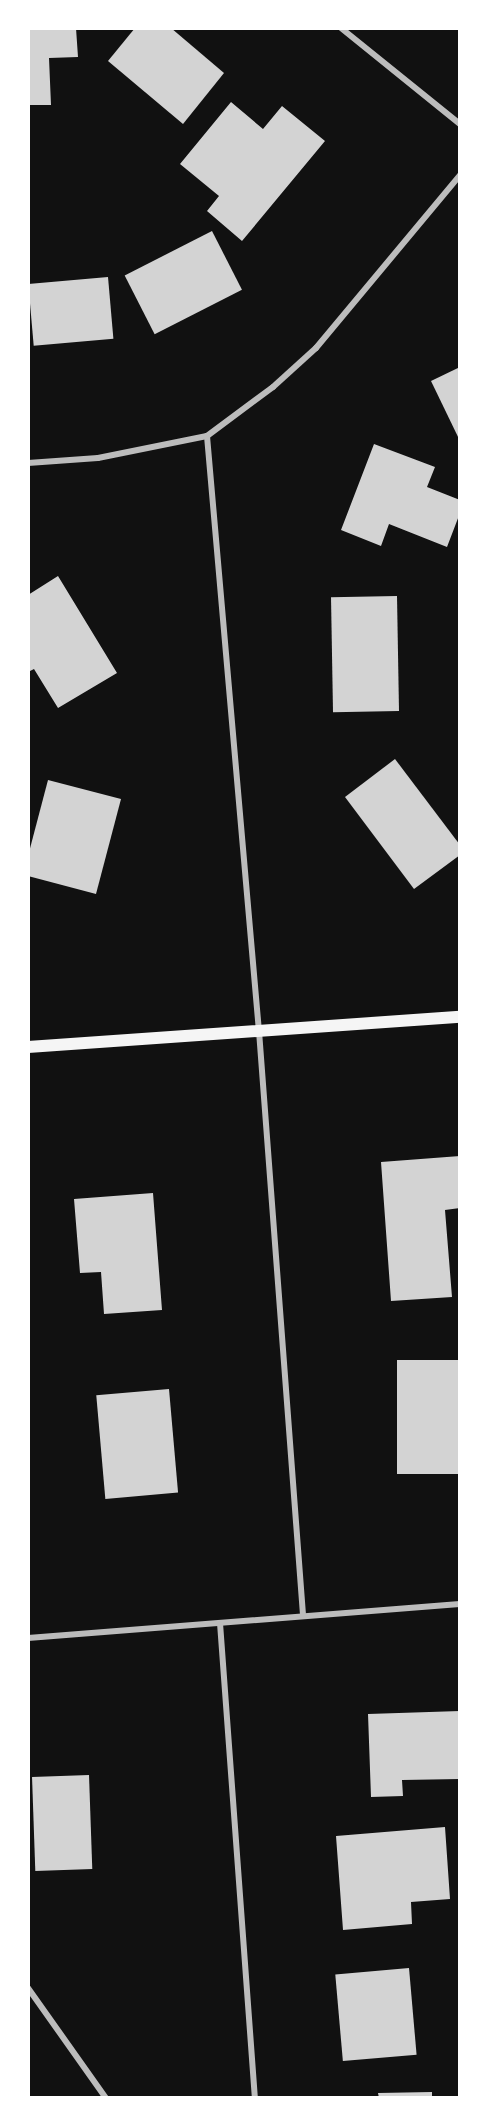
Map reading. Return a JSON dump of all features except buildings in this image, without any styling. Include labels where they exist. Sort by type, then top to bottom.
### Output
[{"type":"main road","points":[[28,1047],[459,1017]]},
{"type":"street","points":[[340,28],[459,124]]},
{"type":"street","points":[[28,463],[98,458],[207,436],[273,387],[316,348],[459,175]]},
{"type":"street","points":[[207,436],[259,1031],[303,1615]]},
{"type":"street","points":[[28,1638],[459,1604]]},
{"type":"street","points":[[220,1623],[255,2097]]},
{"type":"street","points":[[28,1988],[106,2097]]}]
